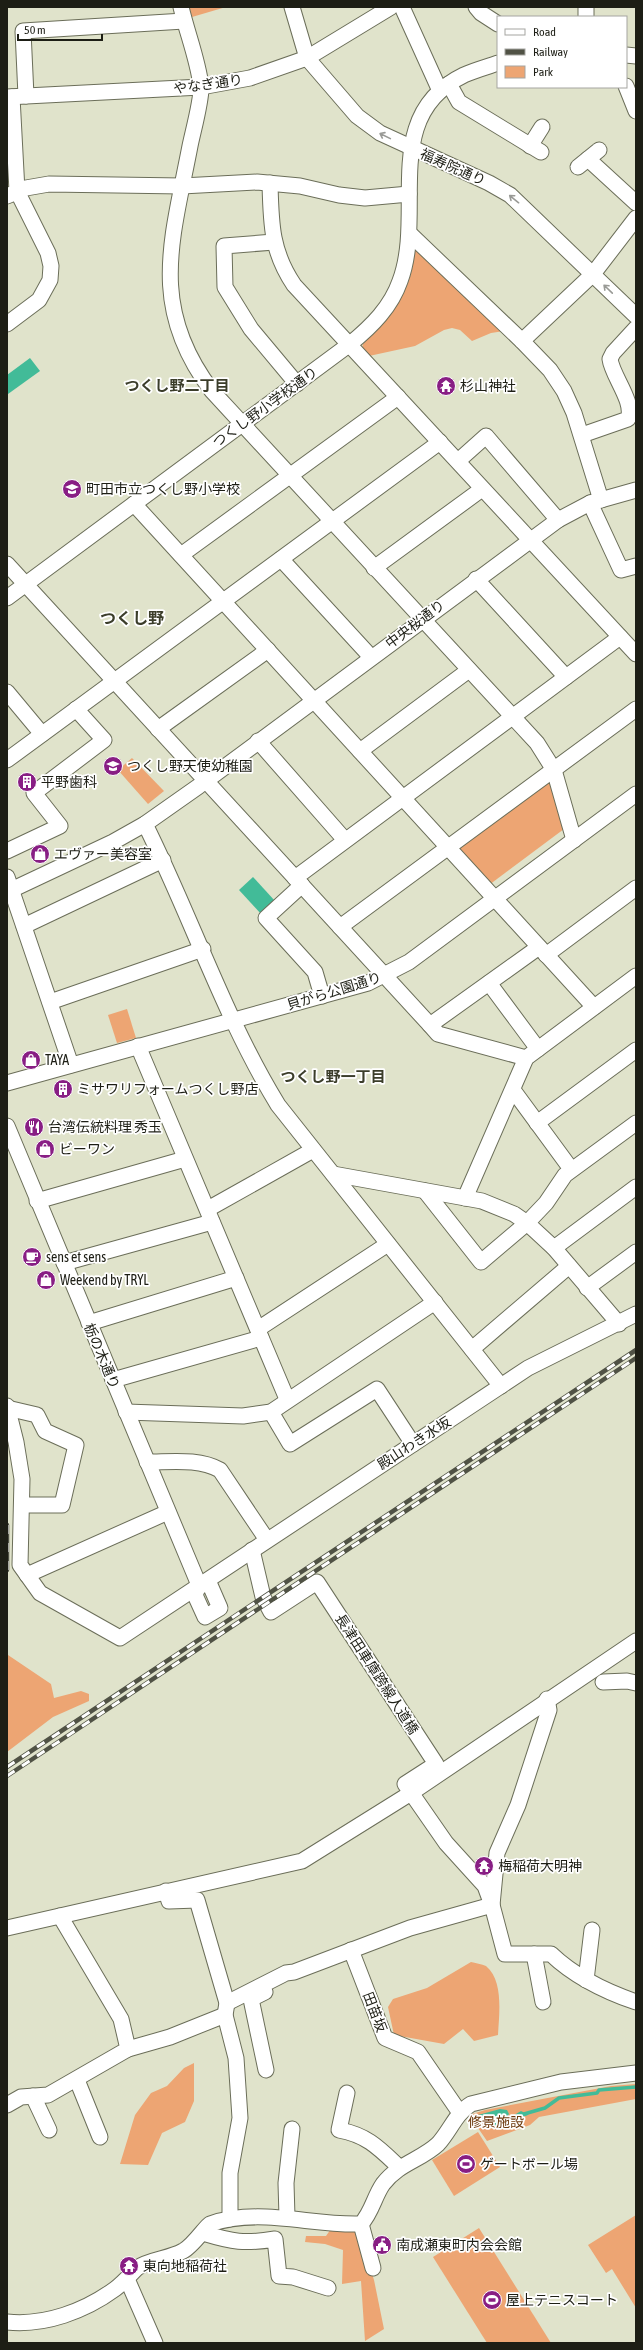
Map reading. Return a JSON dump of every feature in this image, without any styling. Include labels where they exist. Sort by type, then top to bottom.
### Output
[{"type":"street","name":"福寿院通り","points":[[292,7],[307,58],[357,116],[380,133],[489,183],[510,195],[636,316]]},
{"type":"street","name":"やなぎ通り","points":[[15,97],[201,87],[250,78],[307,58],[391,7]]},
{"type":"street","points":[[402,7],[445,88],[459,102],[536,149],[542,127]]},
{"type":"street","points":[[476,7],[481,13],[497,23]]},
{"type":"street","points":[[9,318],[40,300],[50,280],[51,266],[48,253],[12,193],[15,97],[23,31],[182,14],[201,87],[182,186],[170,270],[172,310],[178,333],[197,372],[242,424],[537,743],[554,770],[574,840]]},
{"type":"street","points":[[445,88],[464,75],[497,63]]},
{"type":"street","name":"つくし野小学校通り","points":[[7,598],[297,384],[350,344],[376,321],[391,302],[401,280],[410,234],[410,148],[420,117],[445,88]]},
{"type":"street","points":[[627,88],[636,111]]},
{"type":"street","points":[[588,158],[636,203]]},
{"type":"street","points":[[12,193],[49,184],[182,186],[270,183],[300,186],[339,195],[365,198],[409,194]]},
{"type":"street","points":[[270,183],[271,219],[274,242],[283,267],[294,285],[636,654]]},
{"type":"street","points":[[522,341],[593,274],[636,218]]},
{"type":"street","points":[[410,234],[542,360],[564,391],[582,435],[596,502],[621,570],[636,566]]},
{"type":"street","points":[[274,242],[224,246],[226,287],[251,329],[297,384]]},
{"type":"street","points":[[582,435],[628,418],[630,414],[629,405],[610,359],[612,352],[636,328]]},
{"type":"street","points":[[181,555],[398,397]]},
{"type":"street","points":[[458,461],[486,436],[558,520]]},
{"type":"street","points":[[7,760],[440,442]]},
{"type":"street","points":[[374,568],[482,489]]},
{"type":"street","name":"中央桜通り","points":[[9,885],[113,842],[145,824],[529,539],[558,520],[596,502],[636,490]]},
{"type":"street","points":[[134,504],[594,1007]]},
{"type":"street","points":[[281,558],[371,657]]},
{"type":"street","points":[[7,564],[438,1034],[532,1054]]},
{"type":"street","points":[[476,579],[566,677]]},
{"type":"street","points":[[322,996],[315,972],[266,918],[299,881],[345,840],[620,637]]},
{"type":"street","points":[[158,729],[268,650]]},
{"type":"street","points":[[360,751],[469,670]]},
{"type":"street","points":[[7,692],[42,734]]},
{"type":"street","points":[[7,851],[60,826],[34,793],[104,740],[76,709]]},
{"type":"street","points":[[340,927],[636,709]]},
{"type":"street","points":[[258,741],[345,840]]},
{"type":"street","name":"貝がら公園通り","points":[[7,1083],[368,983],[385,976],[409,962],[636,794]]},
{"type":"street","points":[[145,824],[203,949],[233,1020],[258,1073],[274,1099],[501,1386]]},
{"type":"street","points":[[24,926],[162,860]]},
{"type":"street","points":[[9,885],[71,1065]]},
{"type":"street","points":[[430,1026],[488,983],[543,951],[636,888]]},
{"type":"street","points":[[50,1002],[203,949]]},
{"type":"street","points":[[465,1198],[513,1090],[532,1054],[636,976]]},
{"type":"street","points":[[488,983],[532,1054]]},
{"type":"street","points":[[138,1046],[287,1399]]},
{"type":"street","points":[[537,1123],[636,1050]]},
{"type":"street","points":[[513,1090],[571,1169]]},
{"type":"street","points":[[425,1191],[482,1262],[527,1223],[546,1203],[559,1181],[571,1169],[636,1123]]},
{"type":"street","name":"栃の木通り","points":[[7,1126],[88,1323],[199,1585]]},
{"type":"street","points":[[64,1264],[210,1216],[313,1150]]},
{"type":"street","points":[[37,1201],[186,1159]]},
{"type":"street","points":[[333,1174],[465,1198],[495,1206],[527,1223],[554,1248],[619,1324]]},
{"type":"street","points":[[554,1248],[636,1187]]},
{"type":"street","points":[[113,1380],[259,1334],[388,1244]]},
{"type":"street","points":[[587,1288],[636,1252]]},
{"type":"street","points":[[472,1349],[569,1266]]},
{"type":"street","points":[[88,1323],[236,1278]]},
{"type":"street","points":[[126,1412],[243,1416],[271,1412],[287,1399],[435,1302]]},
{"type":"street","name":"殿山わき水坂","points":[[27,1575],[40,1592],[120,1638],[528,1368],[619,1324],[636,1314]]},
{"type":"street","points":[[271,1412],[290,1444],[377,1389],[413,1444]]},
{"type":"street","points":[[22,1505],[62,1505],[76,1445],[45,1431],[37,1415],[7,1407],[18,1457],[22,1505],[20,1565],[27,1575],[168,1512]]},
{"type":"street","points":[[147,1462],[187,1462],[212,1466],[220,1470],[267,1540]]},
{"type":"street","name":"長津田車庫跨線人道橋","points":[[252,1550],[263,1597],[271,1612],[317,1582],[436,1764],[409,1788]]},
{"type":"street","points":[[7,1928],[302,1861],[409,1788],[636,1641]]},
{"type":"street","points":[[603,1682],[627,1681],[636,1683]]},
{"type":"street","points":[[492,1905],[496,1853],[518,1805],[549,1710],[547,1699]]},
{"type":"street","points":[[409,1788],[446,1843],[485,1886],[492,1905],[505,1954],[551,1954],[568,1970],[610,1993],[636,2002]]},
{"type":"street","points":[[166,1891],[168,1901],[197,1900],[214,1953],[236,2058],[240,2118],[230,2173],[230,2219]]},
{"type":"street","points":[[7,2104],[21,2097],[48,2095],[77,2080],[128,2049],[170,2037],[226,2009],[286,1973],[294,1972],[410,1928],[492,1905]]},
{"type":"street","points":[[60,1916],[121,2019],[128,2049]]},
{"type":"street","points":[[586,1980],[592,1930]]},
{"type":"street","name":"田苗坂","points":[[351,1950],[385,2038],[418,2052],[460,2113]]},
{"type":"street","points":[[534,1954],[543,2002]]},
{"type":"street","points":[[266,2070],[251,1999],[290,1979],[294,1972]]},
{"type":"street","points":[[7,2322],[42,2319],[70,2314],[90,2305],[127,2279],[138,2268],[182,2252],[194,2244],[208,2225],[230,2219],[287,2217],[345,2225],[361,2224],[368,2216],[382,2185],[399,2167],[436,2145],[465,2108],[479,2101],[561,2082],[636,2073]]},
{"type":"street","points":[[77,2080],[100,2138]]},
{"type":"street","points":[[347,2093],[339,2130],[352,2132],[371,2141],[399,2167]]},
{"type":"street","points":[[33,2096],[49,2130]]},
{"type":"street","points":[[287,2217],[286,2183],[292,2128]]},
{"type":"street","points":[[361,2224],[373,2268]]},
{"type":"street","points":[[203,2233],[234,2242],[252,2243],[275,2239],[279,2276],[293,2277],[328,2288]]},
{"type":"street","points":[[127,2279],[155,2343]]},
{"type":"green space","points":[[189,7],[226,7],[192,17]]},
{"type":"green space","points":[[420,250],[504,331],[491,333],[472,341],[460,330],[452,328],[444,330],[415,346],[369,356],[362,349],[363,344],[391,314],[410,278],[414,251]]},
{"type":"green space","points":[[132,758],[164,791],[148,804],[118,770]]},
{"type":"green space","points":[[550,779],[564,829],[489,885],[457,849]]},
{"type":"green space","points":[[127,1009],[136,1038],[117,1043],[108,1015]]},
{"type":"green space","points":[[8,1655],[51,1684],[54,1698],[81,1691],[89,1694],[89,1701],[53,1717],[7,1752]]},
{"type":"green space","points":[[471,1962],[486,1966],[492,1972],[496,1980],[499,1999],[498,2035],[474,2041],[463,2029],[444,2044],[394,2035],[388,2007],[393,1999],[427,1988]]},
{"type":"green space","points":[[194,2063],[194,2101],[185,2122],[162,2133],[148,2165],[120,2164],[135,2115],[151,2093],[167,2086],[184,2068]]},
{"type":"green space","name":"修景施設","points":[[636,2084],[636,2099],[539,2117],[530,2125],[487,2141],[469,2115],[485,2110],[611,2086]]},
{"type":"green space","name":"ゲートボール場","points":[[478,2132],[500,2167],[454,2196],[432,2160]]},
{"type":"green space","name":"屋上テニスコート","points":[[636,2215],[636,2308],[612,2269],[606,2273],[588,2245]]},
{"type":"green space","points":[[333,2226],[357,2228],[374,2280],[384,2329],[365,2341],[361,2281],[342,2284],[343,2250],[325,2244],[305,2242],[306,2236],[326,2236]]},
{"type":"green space","name":"屋上テニスコート","points":[[479,2228],[551,2343],[487,2343],[433,2257]]},
{"type":"shaded area","points":[[30,358],[40,371],[8,394],[7,375]]},
{"type":"shaded area","points":[[253,877],[275,901],[261,914],[239,890]]},
{"type":"shaded area","points":[[500,2109],[507,2110],[509,2114],[506,2118],[509,2118],[521,2111],[529,2113],[528,2115],[495,2126],[485,2127],[478,2115]]},
{"type":"waterway","points":[[524,2114],[545,2108],[559,2098],[597,2093],[599,2090],[636,2087]]},
{"type":"railway","points":[[7,1767],[636,1350]]},
{"type":"railway","points":[[7,1776],[636,1358]]},
{"type":"railway","points":[[7,1525],[7,1570]]},
{"type":"place","name":"杉山神社","points":[[446,386]]},
{"type":"place","name":"町田市立つくし野小学校","points":[[72,489]]},
{"type":"place","name":"つくし野天使幼稚園","points":[[113,766]]},
{"type":"place","name":"平野歯科","points":[[27,782]]},
{"type":"place","name":"エヴァー美容室","points":[[40,854]]},
{"type":"place","name":"TAYA","points":[[31,1060]]},
{"type":"place","name":"ミサワリフォームつくし野店","points":[[63,1089]]},
{"type":"place","name":"台湾伝統料理 秀玉","points":[[34,1127]]},
{"type":"place","name":"ビーワン","points":[[45,1149]]},
{"type":"place","name":"sens et sens","points":[[32,1257]]},
{"type":"place","name":"Weekend by TRYL","points":[[46,1280]]},
{"type":"place","name":"梅稲荷大明神","points":[[484,1866]]},
{"type":"place","name":"ゲートボール場","points":[[466,2164]]},
{"type":"place","name":"南成瀬東町内会会館","points":[[382,2245]]},
{"type":"place","name":"東向地稲荷社","points":[[129,2266]]},
{"type":"place","name":"屋上テニスコート","points":[[492,2300]]},
{"type":"district","name":"つくし野二丁目","points":[[177,385]]},
{"type":"district","name":"つくし野","points":[[132,618]]},
{"type":"district","name":"つくし野一丁目","points":[[333,1076]]}]
